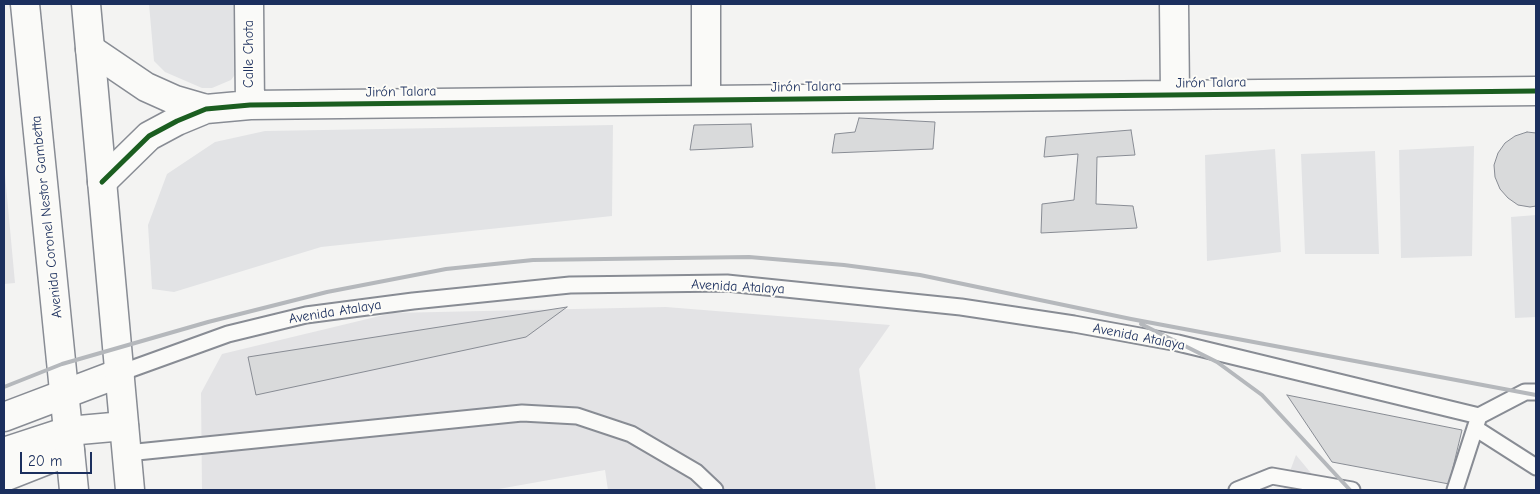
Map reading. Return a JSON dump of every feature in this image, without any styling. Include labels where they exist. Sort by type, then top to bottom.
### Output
[{"type":"street","name":"Avenida Coronel Nestor Gambetta","points":[[25,4],[74,490]]},
{"type":"street","points":[[86,4],[130,490]]},
{"type":"street","name":"Calle Chota","points":[[249,4],[250,104]]},
{"type":"street","points":[[706,4],[706,100]]},
{"type":"street","points":[[1174,4],[1175,95]]},
{"type":"street","name":"Jirón Talara","points":[[90,49],[146,87],[175,100],[206,109]]},
{"type":"street","name":"Jirón Talara","points":[[102,182],[150,136],[176,121],[206,109],[250,104],[1536,91]]},
{"type":"street","name":"Avenida Atalaya","points":[[4,417],[120,373]]},
{"type":"street","points":[[4,452],[69,441],[124,426]]},
{"type":"street","points":[[4,477],[69,441]]},
{"type":"lane","name":"Avenida Atalaya","points":[[120,373],[228,334],[306,315],[414,301],[570,286],[727,284],[961,307],[1074,324],[1178,343],[1476,422],[1536,467]]},
{"type":"lane","points":[[1455,490],[1476,422],[1525,392],[1536,392]]},
{"type":"lane","points":[[127,453],[522,413],[577,416],[631,434],[696,472],[715,490]]},
{"type":"lane","points":[[1237,490],[1272,476],[1352,490]]},
{"type":"shaded area","points":[[149,4],[239,4],[240,68],[231,80],[212,88],[202,88],[165,72],[154,61]]},
{"type":"shaded area","points":[[613,125],[612,216],[321,247],[174,292],[152,289],[148,225],[167,174],[215,142],[265,131]]},
{"type":"shaded area","points":[[1474,146],[1472,256],[1401,258],[1399,150]]},
{"type":"shaded area","points":[[1275,149],[1281,252],[1207,261],[1205,155]]},
{"type":"shaded area","points":[[1375,151],[1379,254],[1305,254],[1301,154]]},
{"type":"shaded area","points":[[4,164],[15,283],[4,284]]},
{"type":"shaded area","points":[[1536,215],[1536,317],[1515,318],[1511,217]]},
{"type":"shaded area","points":[[666,307],[890,325],[859,369],[876,490],[608,490],[605,470],[493,490],[202,490],[201,393],[222,354],[392,313]]},
{"type":"shaded area","points":[[1296,455],[1325,490],[1283,490]]},
{"type":"building","points":[[859,118],[935,122],[933,149],[832,153],[835,134],[855,132]]},
{"type":"building","points":[[751,124],[753,147],[690,150],[694,125]]},
{"type":"building","points":[[1131,130],[1135,155],[1097,157],[1096,204],[1133,206],[1137,228],[1041,233],[1042,204],[1074,200],[1078,154],[1044,157],[1046,137]]},
{"type":"building","points":[[1527,132],[1536,133],[1536,206],[1530,207],[1518,205],[1500,189],[1495,177],[1494,165],[1498,153],[1505,143],[1515,136]]},
{"type":"building","points":[[567,307],[526,337],[256,395],[248,357]]},
{"type":"building","points":[[1287,395],[1462,430],[1449,484],[1332,462]]},
{"type":"railway","points":[[4,387],[62,364],[208,322],[327,292],[446,269],[533,260],[749,257],[844,265],[920,275],[1131,319],[1536,395]]},
{"type":"railway","points":[[1141,324],[1217,362],[1262,395],[1350,490]]},
{"type":"cycle path","points":[[102,182],[149,136],[177,121],[206,109],[250,105],[1536,91]]}]
